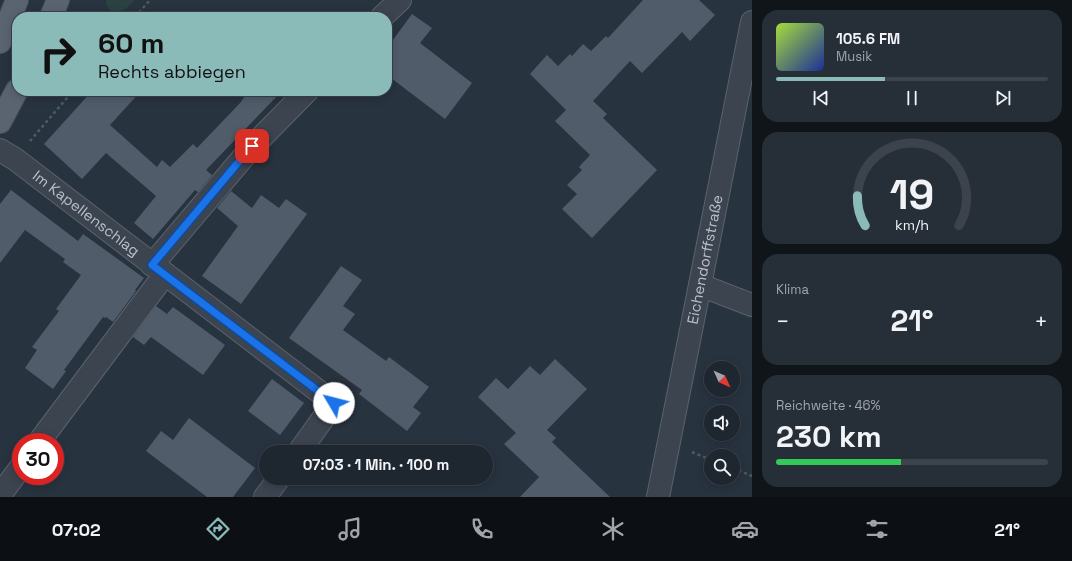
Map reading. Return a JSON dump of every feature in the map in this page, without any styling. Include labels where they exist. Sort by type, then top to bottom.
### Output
[{"type":"main road","points":[[12,12],[17,0]]},
{"type":"main road","points":[[53,12],[58,0]]},
{"type":"main road","points":[[0,42],[12,12]]},
{"type":"main road","points":[[0,122],[14,96]]},
{"type":"street","points":[[387,12],[400,0]]},
{"type":"street","name":"Eichendorffstraße","points":[[658,497],[752,22]]},
{"type":"street","points":[[46,433],[159,270],[252,146],[302,96]]},
{"type":"street","name":"Im Kapellenschlag","points":[[7,154],[334,403],[304,445]]},
{"type":"street","points":[[700,285],[752,306]]},
{"type":"street","points":[[0,495],[12,479]]},
{"type":"street","points":[[265,497],[274,485]]},
{"type":"path","points":[[139,12],[150,0]]},
{"type":"path","points":[[7,154],[68,96]]},
{"type":"path","points":[[740,471],[752,476]]},
{"type":"green space","points":[[106,0],[135,0],[123,10],[116,12],[108,8],[106,5]]},
{"type":"building","points":[[643,0],[699,0],[715,15],[690,41],[682,32],[642,73],[630,61],[593,101],[607,114],[603,118],[657,170],[592,238],[562,209],[577,194],[567,185],[582,170],[579,167],[590,155],[555,121],[566,110],[530,74],[547,55],[558,66],[570,54],[572,56],[583,44],[591,51],[606,36],[608,38]]},
{"type":"building","points":[[412,14],[432,28],[420,43],[472,83],[445,119],[392,79],[392,41]]},
{"type":"building","points":[[87,96],[136,96],[110,125],[157,167],[162,160],[170,167],[193,144],[197,148],[241,102],[245,96],[277,96],[206,170],[212,175],[198,192],[195,190],[153,239],[134,223],[156,196],[106,153],[82,179],[44,144]]},
{"type":"building","points":[[11,190],[78,241],[83,234],[144,278],[113,322],[106,317],[103,317],[64,370],[66,371],[53,389],[25,368],[37,350],[32,347],[59,311],[56,309],[81,275],[63,262],[65,259],[25,230],[0,263],[0,204]]},
{"type":"building","points":[[231,191],[252,208],[261,195],[279,208],[286,199],[307,214],[241,304],[202,276],[238,226],[217,208]]},
{"type":"building","points":[[341,266],[362,280],[343,306],[355,314],[343,330],[386,361],[389,357],[429,387],[413,407],[421,413],[407,431],[359,394],[362,390],[289,338]]},
{"type":"building","points":[[156,306],[167,314],[173,307],[225,345],[203,375],[151,337],[144,345],[133,337]]},
{"type":"building","points":[[555,359],[587,389],[547,430],[556,438],[552,442],[610,497],[520,497],[539,477],[504,444],[516,433],[478,397],[496,378],[508,389],[530,366],[540,375]]},
{"type":"building","points":[[272,379],[304,403],[280,435],[248,411]]},
{"type":"building","points":[[189,418],[255,468],[233,497],[207,497],[146,451],[161,431],[173,440]]},
{"type":"route","points":[[252,146],[152,265],[334,403]]}]
